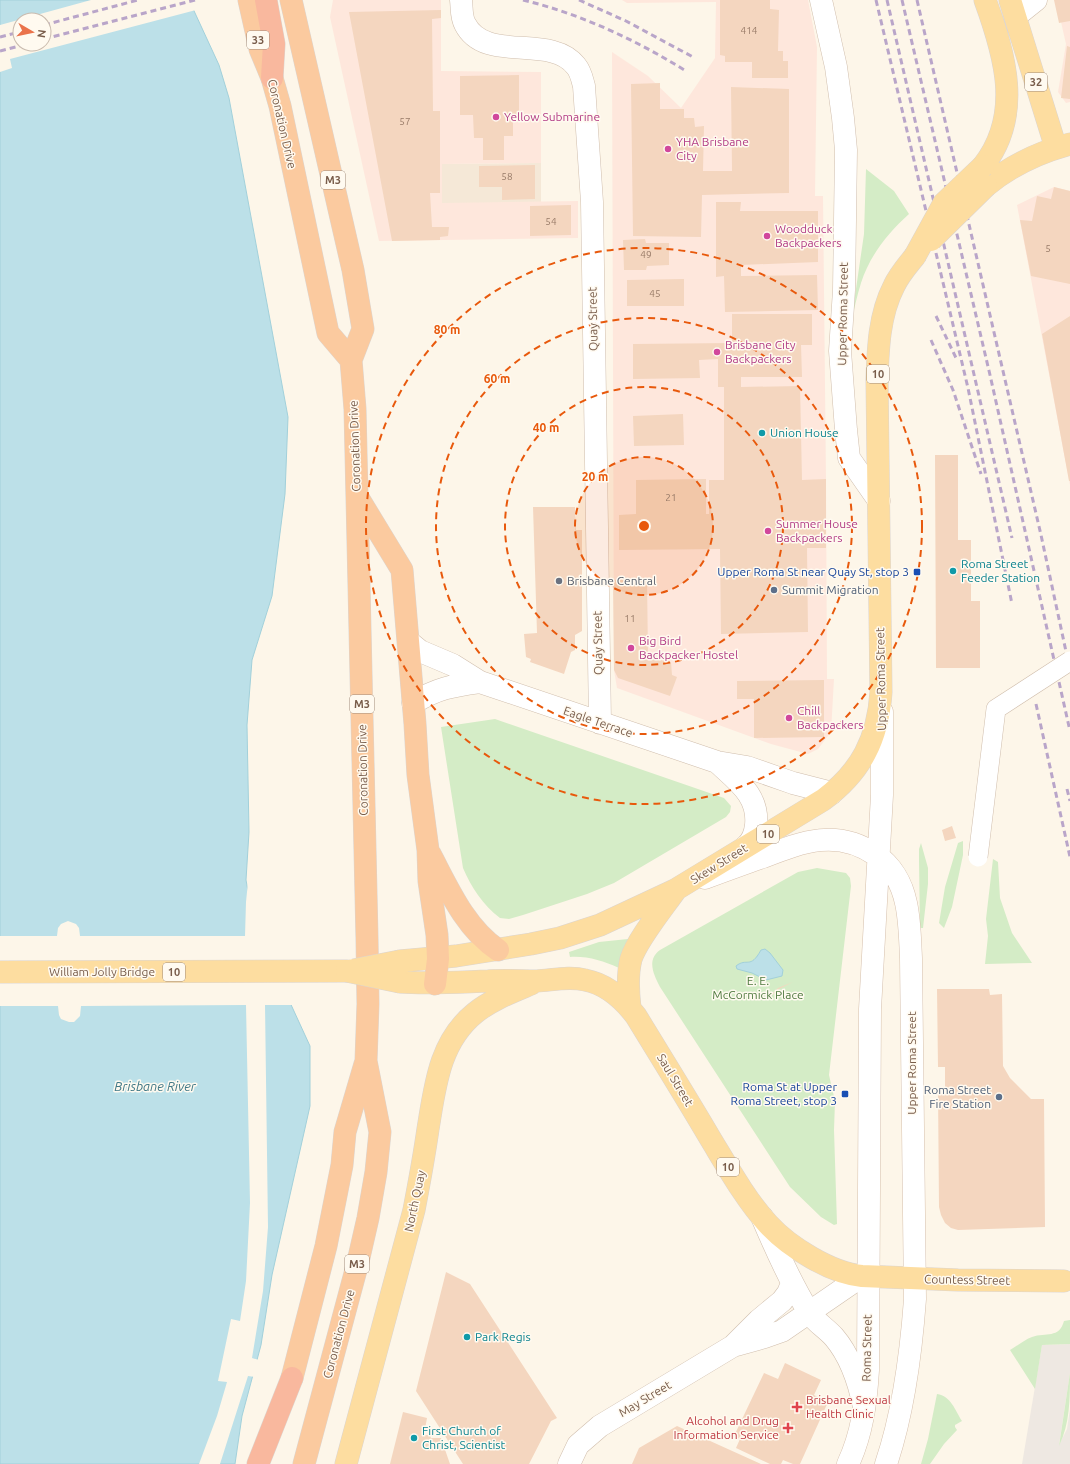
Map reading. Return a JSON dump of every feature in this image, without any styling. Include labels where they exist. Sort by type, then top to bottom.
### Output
[{"type":"highway","name":"Coronation Drive","points":[[249,0],[260,49],[272,78],[328,332],[351,360]]},
{"type":"highway","points":[[266,0],[274,44],[272,78]]},
{"type":"highway","name":"Coronation Drive","points":[[291,0],[353,270],[363,329],[351,360],[355,409],[368,989],[366,1061],[380,1132],[376,1172],[368,1218],[357,1266],[304,1464]]},
{"type":"highway","points":[[357,495],[402,570],[409,642],[418,774],[428,850],[429,881],[436,929],[438,959],[436,984]]},
{"type":"highway","points":[[428,850],[462,911],[483,937],[498,950]]},
{"type":"highway","name":"Coronation Drive","points":[[258,1464],[292,1378],[329,1231],[342,1165],[345,1132],[366,1061]]},
{"type":"main road","name":"32","points":[[915,256],[944,203],[984,176],[1002,129],[1007,100],[1003,54],[985,0]]},
{"type":"main road","name":"32","points":[[1013,8],[1063,146]]},
{"type":"main road","points":[[984,176],[1011,168],[1063,146]]},
{"type":"main road","name":"Upper Roma Street","points":[[882,683],[877,380],[882,321],[886,304],[893,287],[915,256]]},
{"type":"main road","name":"Skew Street","points":[[438,959],[498,950],[560,938],[619,917],[679,888],[832,793],[864,758],[878,719],[882,683]]},
{"type":"main road","points":[[630,1008],[628,984],[629,967],[632,955],[641,940],[679,888]]},
{"type":"main road","name":"William Jolly Bridge","points":[[0,972],[347,971],[400,961],[438,959]]},
{"type":"main road","name":"William Jolly Bridge","points":[[347,971],[400,982],[436,984]]},
{"type":"main road","name":"Saul Street","points":[[436,984],[490,981],[538,981],[573,978],[586,980],[607,988],[624,1001],[630,1008],[734,1178],[762,1217],[775,1231],[814,1259],[841,1272],[865,1276]]},
{"type":"main road","name":"North Quay","points":[[346,1464],[414,1210],[421,1178],[440,1065],[457,1032],[475,1014],[490,1003],[538,981]]},
{"type":"main road","name":"Countess Street","points":[[865,1276],[914,1279],[1064,1281]]},
{"type":"street","name":"Quay Street","points":[[461,0],[464,23],[470,33],[488,43],[500,46],[542,49],[560,54],[569,59],[576,66],[582,76],[584,86],[592,202],[600,723]]},
{"type":"street","name":"Upper Roma Street","points":[[820,0],[836,66],[846,150],[844,290],[840,351],[846,430],[850,458],[879,501]]},
{"type":"street","points":[[1013,8],[1036,0]]},
{"type":"street","name":"Eagle Terrace","points":[[409,642],[420,651],[453,665],[480,682],[717,762],[747,767],[793,784],[832,793]]},
{"type":"street","points":[[978,857],[996,709],[1070,661]]},
{"type":"street","name":"Eagle Terrace","points":[[413,703],[431,692],[450,686],[480,682]]},
{"type":"street","name":"Upper Roma Street","points":[[865,1276],[870,1009],[882,772],[882,683]]},
{"type":"street","name":"Eagle Terrace","points":[[717,762],[745,788],[753,801],[756,818],[755,833],[751,841],[745,847]]},
{"type":"street","name":"Skew Street","points":[[679,888],[794,845],[809,842],[825,840],[844,842],[866,848],[878,856]]},
{"type":"street","name":"Upper Roma Street","points":[[878,856],[893,872],[901,886],[906,902],[909,920],[911,964],[914,1279]]},
{"type":"street","points":[[762,1217],[778,1255],[809,1312],[815,1320],[834,1338],[848,1359],[858,1383],[864,1410]]},
{"type":"street","name":"May Street","points":[[733,1346],[766,1338],[782,1331],[865,1276]]},
{"type":"street","name":"Roma Street","points":[[848,1464],[858,1439],[864,1410],[868,1370],[865,1276]]},
{"type":"street","points":[[886,1464],[898,1420],[906,1380],[914,1317],[914,1279]]},
{"type":"street","name":"May Street","points":[[569,1464],[578,1445],[600,1426],[733,1346],[758,1320],[782,1301],[788,1293],[792,1283]]},
{"type":"shaded area","points":[[333,0],[441,0],[441,71],[541,72],[541,163],[442,164],[442,203],[578,201],[578,238],[379,241],[330,17]]},
{"type":"shaded area","points":[[622,0],[808,0],[817,47],[815,196],[823,196],[827,679],[834,679],[831,732],[818,749],[808,754],[771,744],[617,688],[614,670],[612,52],[648,76],[681,108],[715,58],[716,2],[627,3]]},
{"type":"shaded area","points":[[1056,0],[1070,0],[1070,102],[1066,103],[1058,92],[1066,44]]},
{"type":"shaded area","points":[[541,163],[541,202],[442,204],[442,164]]},
{"type":"shaded area","points":[[1054,187],[1070,191],[1070,485],[1017,205]]},
{"type":"shaded area","points":[[1070,1344],[1070,1373],[1059,1445],[1067,1429],[1070,1409],[1070,1464],[1022,1464],[1042,1345]]},
{"type":"green space","points":[[866,169],[894,191],[909,214],[880,245],[869,263],[861,283],[851,323],[864,234]]},
{"type":"green space","points":[[495,719],[724,798],[731,806],[730,812],[726,817],[614,883],[587,894],[523,915],[509,919],[500,918],[478,895],[463,868],[441,727]]},
{"type":"green space","points":[[963,841],[963,855],[952,907],[944,928],[939,923],[945,887],[958,843]]},
{"type":"green space","points":[[921,843],[928,868],[928,884],[923,928],[920,928],[919,849]]},
{"type":"green space","points":[[993,859],[998,862],[1000,898],[1012,933],[1032,963],[985,964],[988,936],[986,919]]},
{"type":"green space","name":"E. E. McCormick Place","points":[[817,868],[846,873],[850,878],[851,886],[829,1075],[835,1101],[834,1130],[837,1224],[834,1225],[821,1217],[790,1187],[660,987],[652,968],[653,958],[660,950],[798,872]]},
{"type":"green space","points":[[630,940],[619,968],[607,963],[583,957],[570,957],[569,952],[599,942]]},
{"type":"green space","points":[[1070,1320],[1070,1344],[1042,1345],[1035,1389],[1010,1350],[1032,1337],[1055,1333],[1062,1327],[1064,1321]]},
{"type":"green space","points":[[1070,1373],[1067,1420],[1063,1438],[1059,1446]]},
{"type":"green space","points":[[937,1394],[942,1395],[949,1401],[955,1408],[962,1421],[955,1425],[957,1430],[944,1444],[930,1464],[921,1464],[928,1439]]},
{"type":"water","name":"Brisbane River","points":[[0,0],[189,0],[219,65],[229,98],[288,417],[285,494],[272,596],[252,660],[247,725],[249,832],[246,880],[254,924],[310,1046],[310,1106],[272,1275],[261,1345],[242,1416],[235,1464],[0,1464]]},
{"type":"water","points":[[765,949],[783,970],[782,976],[766,980],[752,973],[737,969],[736,966],[754,960],[761,950]]},
{"type":"pier","points":[[91,0],[191,0],[196,10],[52,48],[52,12],[47,12]]},
{"type":"pier","points":[[12,22],[12,52],[37,52],[10,59],[12,68],[0,72],[0,25]]},
{"type":"pier","points":[[248,882],[256,923],[293,1005],[265,1005],[268,1227],[263,1291],[252,1358],[259,1360],[255,1377],[248,1376],[220,1464],[199,1464],[217,1416],[227,1382],[218,1381],[231,1319],[240,1321],[246,1281],[250,1203],[246,1005],[81,1006],[80,1016],[74,1022],[61,1019],[58,1006],[0,1006],[0,936],[57,936],[58,928],[61,924],[68,921],[76,924],[79,928],[80,936],[245,936]]},
{"type":"building","points":[[720,0],[770,0],[770,9],[779,10],[778,51],[783,51],[783,61],[788,61],[788,78],[752,78],[752,62],[725,62],[725,56],[720,55]]},
{"type":"building","points":[[1054,0],[1070,0],[1070,21],[1059,23]]},
{"type":"building","points":[[441,10],[441,18],[432,19],[433,111],[440,111],[440,193],[430,193],[432,227],[449,227],[448,236],[440,237],[440,240],[392,241],[349,12]]},
{"type":"building","points":[[1067,46],[1070,47],[1070,99],[1061,98]]},
{"type":"building","name":"Yellow Submarine","points":[[519,75],[519,118],[513,118],[513,136],[504,136],[504,160],[483,160],[483,138],[474,138],[473,115],[460,115],[460,76]]},
{"type":"building","name":"YHA Brisbane City","points":[[660,83],[660,109],[684,109],[684,118],[694,118],[695,127],[704,126],[703,171],[732,171],[731,87],[789,89],[789,193],[702,195],[701,237],[633,236],[631,84]]},
{"type":"building","points":[[535,165],[535,199],[502,200],[502,187],[479,187],[479,166]]},
{"type":"building","points":[[1054,187],[1070,191],[1070,284],[1031,276],[1020,220],[1032,221],[1037,196],[1051,199]]},
{"type":"building","name":"Woodduck Backpackers","points":[[716,202],[741,202],[740,211],[818,211],[818,262],[741,265],[741,276],[817,275],[818,310],[725,312],[724,276],[716,277]]},
{"type":"building","points":[[571,205],[571,235],[530,236],[530,206]]},
{"type":"building","points":[[645,239],[646,243],[669,243],[669,265],[647,266],[646,270],[624,270],[623,240]]},
{"type":"building","points":[[684,279],[684,306],[627,306],[627,280]]},
{"type":"building","points":[[732,314],[812,314],[812,345],[801,345],[802,377],[741,377],[741,387],[800,386],[802,480],[826,479],[826,548],[807,548],[808,632],[721,634],[720,549],[619,550],[619,515],[636,514],[636,480],[706,479],[706,514],[709,514],[709,480],[724,480],[724,387],[718,387],[718,359],[699,360],[700,378],[633,379],[633,344],[732,343]]},
{"type":"building","points":[[1070,316],[1070,481],[1069,481],[1042,334]]},
{"type":"building","points":[[683,414],[684,445],[634,446],[633,416]]},
{"type":"building","name":"Roma Street Feeder Station","points":[[935,455],[958,455],[958,540],[971,540],[971,601],[980,601],[980,668],[936,668]]},
{"type":"building","name":"Brisbane Central","points":[[533,507],[575,507],[576,530],[582,530],[582,631],[575,635],[575,650],[571,652],[564,674],[530,662],[531,659],[526,657],[524,634],[537,633]]},
{"type":"building","points":[[613,580],[647,580],[648,655],[671,662],[672,675],[677,677],[670,696],[618,678],[614,670]]},
{"type":"building","name":"Chill Backpackers","points":[[824,680],[824,737],[754,738],[754,699],[737,699],[737,681]]},
{"type":"building","points":[[952,826],[956,838],[945,841],[942,830]]},
{"type":"building","points":[[793,982],[779,989],[769,998],[778,988]]},
{"type":"building","points":[[937,989],[989,989],[990,995],[1002,994],[1003,1066],[1010,1078],[1031,1099],[1044,1099],[1045,1227],[958,1230],[951,1228],[945,1223],[941,1215],[939,1207],[938,1090],[945,1090],[945,1067],[938,1067]]},
{"type":"building","name":"Park Regis","points":[[446,1272],[470,1284],[557,1418],[551,1421],[529,1464],[463,1464],[416,1391]]},
{"type":"building","points":[[785,1363],[821,1380],[814,1395],[828,1402],[800,1464],[793,1464],[783,1460],[781,1464],[770,1464],[736,1448],[740,1439],[734,1436],[764,1373],[778,1379]]},
{"type":"building","name":"First Church of Christ, Scientist","points":[[403,1412],[427,1418],[424,1435],[430,1435],[431,1438],[441,1438],[450,1464],[390,1464]]},
{"type":"building","points":[[677,1426],[761,1464],[632,1464],[639,1448]]},
{"type":"railway","points":[[52,23],[138,0]]},
{"type":"railway","points":[[52,37],[195,0]]},
{"type":"railway","points":[[523,0],[587,20],[608,29],[648,49],[686,71]]},
{"type":"railway","points":[[579,0],[626,21],[693,57]]},
{"type":"railway","points":[[876,0],[968,388],[1012,604]]},
{"type":"railway","points":[[887,0],[1012,538]]},
{"type":"railway","points":[[902,0],[990,375],[1070,731]]},
{"type":"railway","points":[[917,0],[1041,535],[1070,670]]},
{"type":"railway","points":[[0,37],[12,34]]},
{"type":"railway","points":[[0,51],[12,48]]},
{"type":"railway","points":[[936,316],[957,360]]},
{"type":"railway","points":[[931,340],[953,390],[981,474]]},
{"type":"railway","points":[[1036,704],[1070,857]]},
{"type":"railway","points":[[1067,789],[1070,801]]},
{"type":"place","name":"Yellow Submarine","points":[[496,117]]},
{"type":"place","name":"YHA Brisbane City","points":[[668,149]]},
{"type":"place","name":"Woodduck Backpackers","points":[[767,236]]},
{"type":"place","name":"Brisbane City Backpackers","points":[[717,352]]},
{"type":"place","name":"Union House","points":[[762,433]]},
{"type":"place","name":"Summer House Backpackers","points":[[768,531]]},
{"type":"place","name":"Roma Street Feeder Station","points":[[953,571]]},
{"type":"place","name":"Upper Roma St near Quay St, stop 3","points":[[917,572]]},
{"type":"place","name":"Brisbane Central","points":[[559,581]]},
{"type":"place","name":"Summit Migration","points":[[774,590]]},
{"type":"place","name":"Big Bird Backpacker Hostel","points":[[631,648]]},
{"type":"place","name":"Chill Backpackers","points":[[789,718]]},
{"type":"place","name":"Roma St at Upper Roma Street, stop 3","points":[[845,1094]]},
{"type":"place","name":"Roma Street Fire Station","points":[[999,1097]]},
{"type":"place","name":"Park Regis","points":[[467,1337]]},
{"type":"place","name":"Brisbane Sexual Health Clinic","points":[[797,1407]]},
{"type":"place","name":"Alcohol and Drug Information Service","points":[[788,1428]]},
{"type":"place","name":"First Church of Christ, Scientist","points":[[414,1438]]}]
